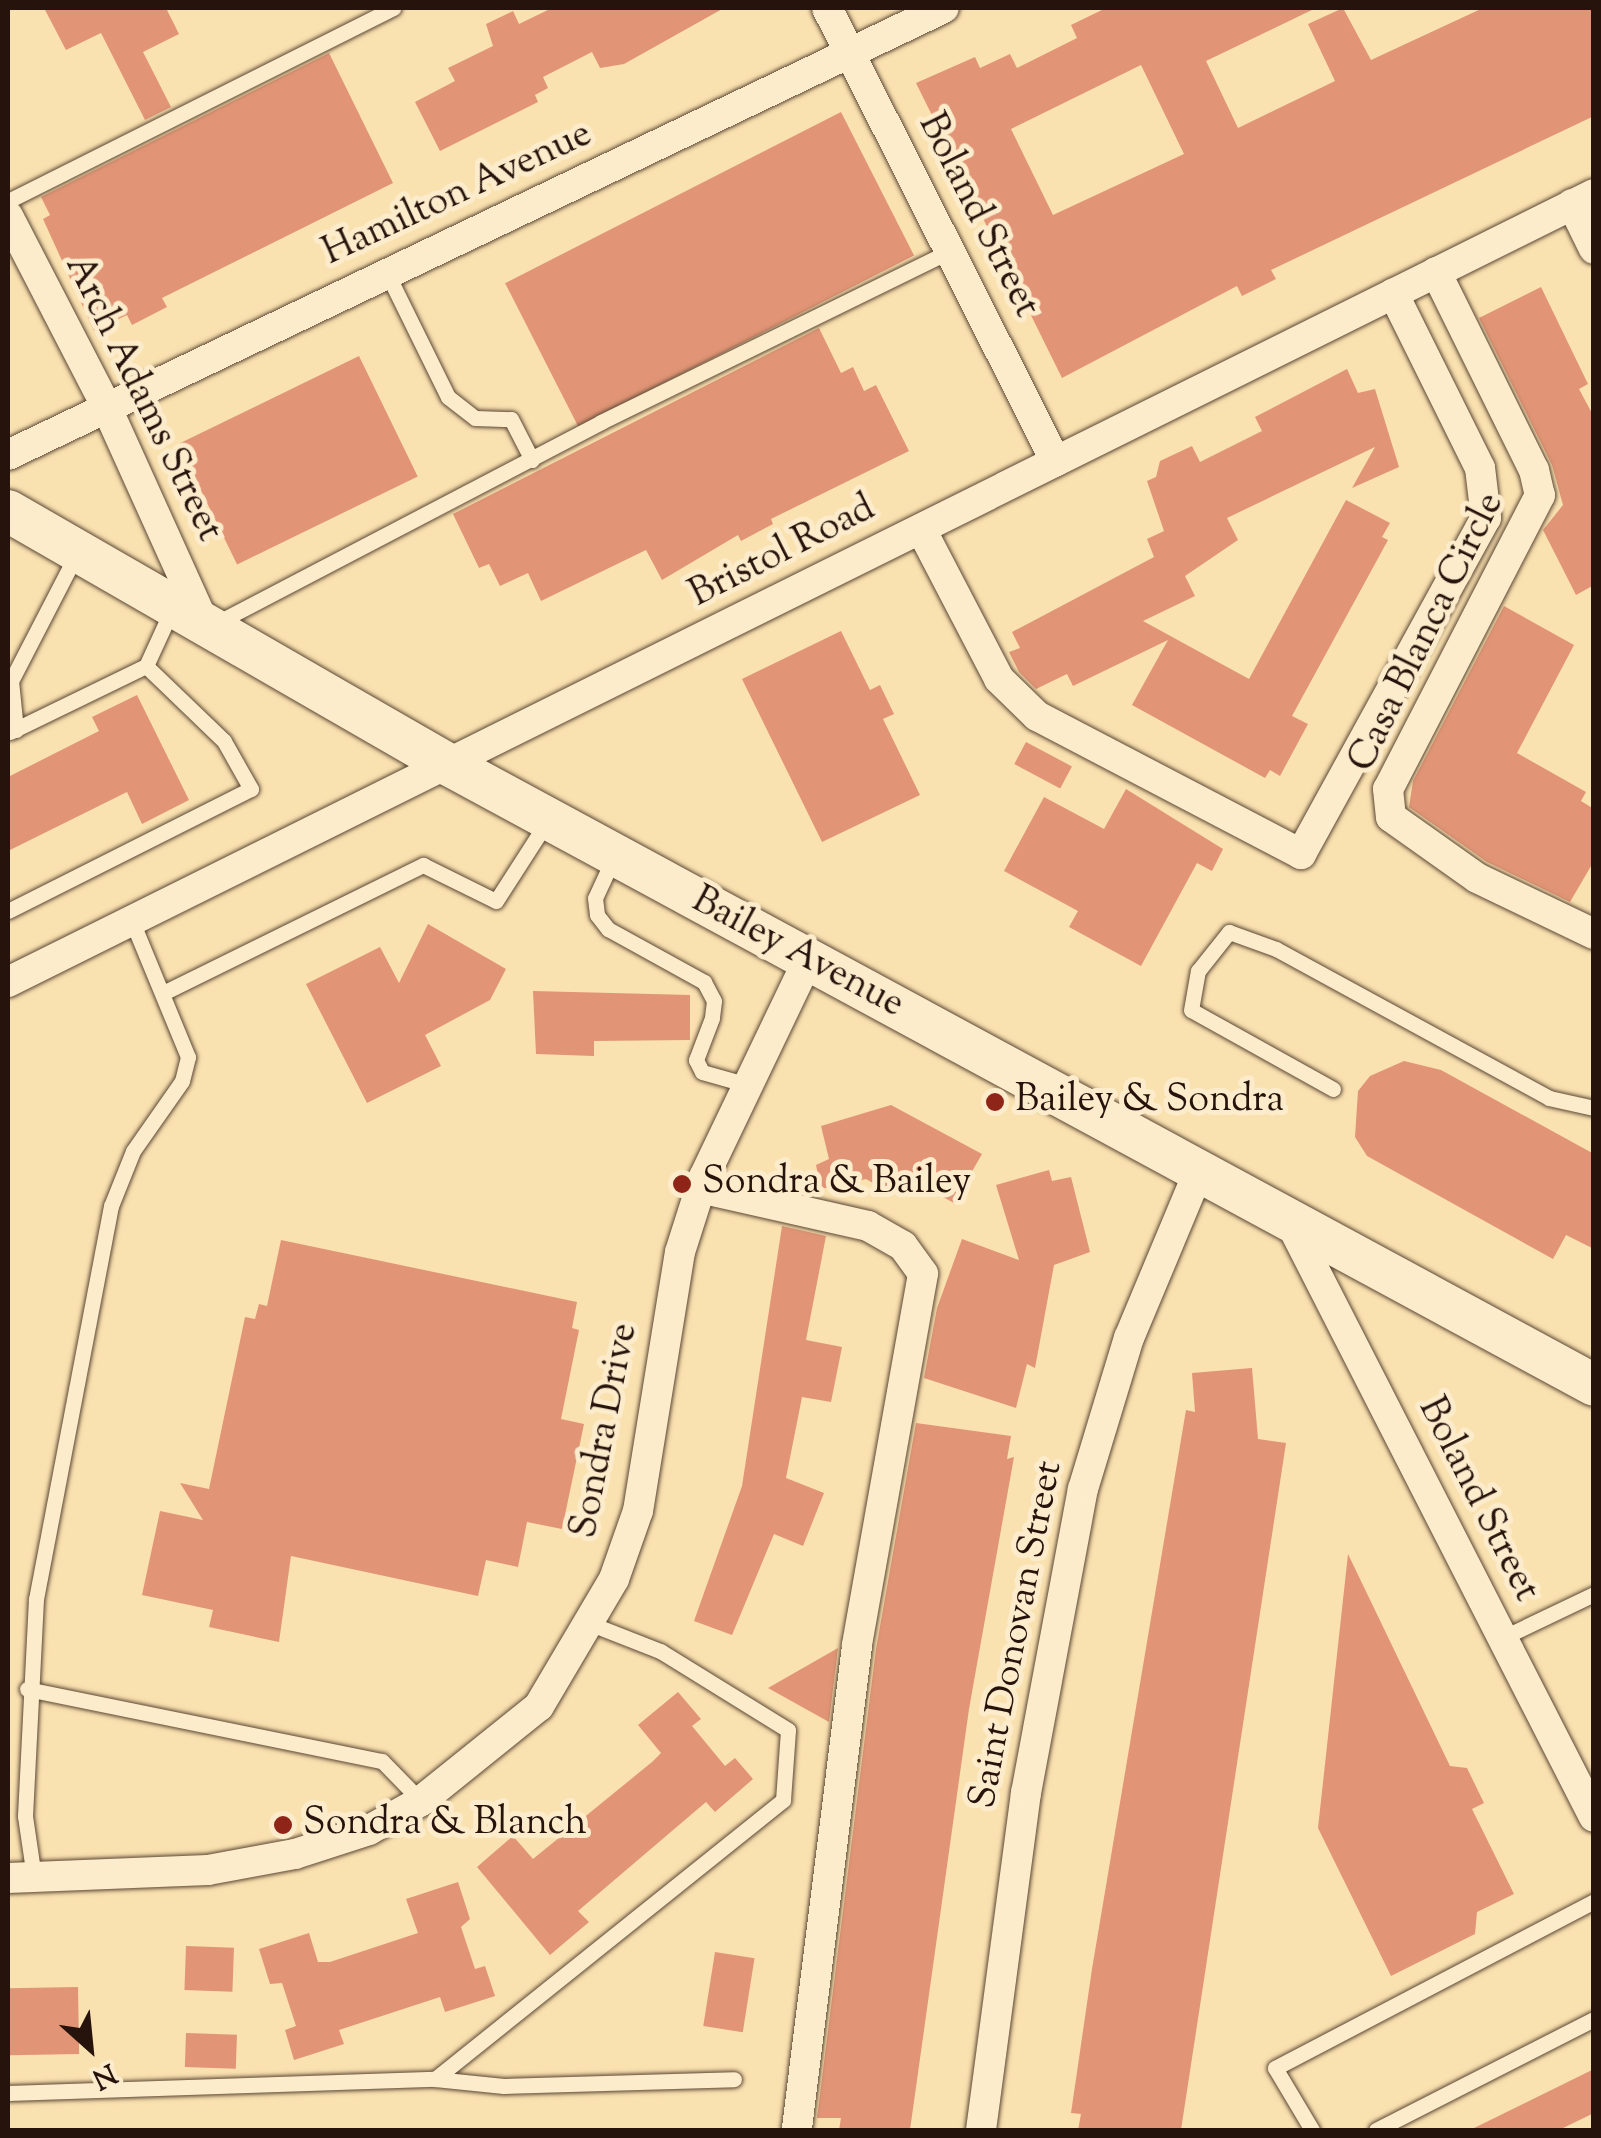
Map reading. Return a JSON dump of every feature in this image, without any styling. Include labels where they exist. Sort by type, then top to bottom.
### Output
[{"type":"street","name":"Boland Street","points":[[827,8],[1056,462]]},
{"type":"street","name":"Hamilton Avenue","points":[[8,456],[944,8]]},
{"type":"street","points":[[1582,199],[1594,250]]},
{"type":"street","name":"Bristol Road","points":[[8,982],[1582,199]]},
{"type":"street","name":"Arch Adams Street","points":[[8,216],[106,406],[197,616]]},
{"type":"street","name":"Casa Blanca Circle","points":[[1436,272],[1534,470],[1540,495],[1388,789],[1391,817],[1478,878],[1594,934]]},
{"type":"street","points":[[921,529],[999,679],[1037,716],[1301,854],[1486,518],[1480,468],[1394,293]]},
{"type":"street","name":"Bailey Avenue","points":[[8,511],[197,616],[449,765],[1594,1386]]},
{"type":"street","name":"Sondra Drive","points":[[21,1877],[208,1870],[295,1854],[368,1830],[421,1801],[538,1706],[591,1624],[638,1511],[680,1252],[700,1188],[808,960]]},
{"type":"street","name":"Saint Donovan Street","points":[[980,2130],[1026,1793],[1083,1488],[1129,1338],[1199,1172]]},
{"type":"street","points":[[700,1188],[868,1226],[903,1246],[923,1274],[857,1646],[796,2130]]},
{"type":"street","name":"Boland Street","points":[[1289,1220],[1594,1817]]},
{"type":"lane","points":[[8,200],[393,8]]},
{"type":"lane","points":[[78,552],[11,681],[12,732],[146,666],[197,616],[532,460],[950,251]]},
{"type":"lane","points":[[387,273],[448,396],[475,418],[511,419],[532,460]]},
{"type":"lane","points":[[8,911],[251,789],[224,741],[146,666]]},
{"type":"lane","points":[[165,992],[423,865],[496,901],[549,819]]},
{"type":"lane","points":[[615,855],[595,898],[598,915],[608,928],[704,982],[714,1001],[712,1018],[696,1060],[702,1072],[748,1085]]},
{"type":"lane","points":[[21,1877],[27,1689],[36,1598],[110,1206],[134,1151],[182,1081],[188,1057],[165,992],[132,921]]},
{"type":"lane","points":[[1333,1089],[1191,1010],[1198,971],[1229,932],[1276,949],[1549,1098],[1594,1108]]},
{"type":"lane","points":[[1502,1638],[1594,1594]]},
{"type":"lane","points":[[434,2079],[783,1800],[788,1730],[660,1651],[591,1624]]},
{"type":"lane","points":[[27,1689],[382,1761],[421,1801]]},
{"type":"lane","points":[[1312,2130],[1275,2068],[1594,1901]]},
{"type":"lane","points":[[1376,2130],[1594,2019]]},
{"type":"lane","points":[[8,2094],[434,2079],[504,2086],[734,2079]]},
{"type":"building","points":[[44,8],[166,8],[179,34],[143,52],[171,107],[145,120],[101,33],[66,50]]},
{"type":"building","points":[[552,8],[724,8],[624,64],[600,68],[592,52],[543,77],[548,88],[535,95],[538,102],[440,151],[415,102],[455,81],[448,68],[493,46],[486,24],[513,11],[519,24]]},
{"type":"building","points":[[1106,8],[1316,8],[1206,61],[1238,128],[1335,81],[1308,24],[1343,8],[1371,60],[1483,8],[1594,8],[1594,116],[1271,270],[1276,279],[1242,296],[1237,286],[1062,378],[916,83],[975,57],[980,68],[1010,54],[1017,68],[1077,38],[1071,25]],"holes":[[[1141,65],[1184,154],[1053,215],[1011,129]]]},
{"type":"building","points":[[329,53],[393,183],[162,298],[167,307],[132,325],[127,315],[94,331],[43,219],[50,215],[41,197]]},
{"type":"building","points":[[841,112],[914,255],[578,427],[505,283]]},
{"type":"building","points":[[1541,287],[1588,384],[1579,389],[1594,417],[1594,585],[1576,595],[1543,530],[1563,505],[1552,465],[1479,318]]},
{"type":"building","points":[[819,328],[841,373],[853,367],[864,391],[876,385],[909,451],[771,519],[773,524],[741,541],[738,535],[662,580],[646,550],[541,601],[528,573],[500,586],[489,564],[479,568],[453,514]]},
{"type":"building","points":[[359,356],[418,476],[237,565],[178,444]]},
{"type":"building","points":[[1347,369],[1358,393],[1375,389],[1399,467],[1352,488],[1375,447],[1227,518],[1238,540],[1185,576],[1195,596],[1143,621],[1249,679],[1346,500],[1390,523],[1382,537],[1388,540],[1292,716],[1308,724],[1280,776],[1270,770],[1265,778],[1132,705],[1168,640],[1073,686],[1067,674],[1036,689],[1019,672],[1009,652],[1020,648],[1012,632],[1154,557],[1147,539],[1164,531],[1147,481],[1156,477],[1160,461],[1192,446],[1200,462],[1262,431],[1255,417]]},
{"type":"building","points":[[1504,606],[1574,645],[1517,753],[1586,792],[1581,801],[1594,809],[1594,861],[1570,902],[1487,862],[1409,807],[1413,781]]},
{"type":"building","points":[[841,631],[870,690],[880,685],[894,714],[883,719],[920,795],[822,842],[742,679]]},
{"type":"building","points":[[137,695],[189,800],[142,824],[127,792],[8,851],[8,777],[99,731],[92,717]]},
{"type":"building","points":[[1026,742],[1072,766],[1060,788],[1014,764]]},
{"type":"building","points":[[1126,789],[1223,849],[1212,871],[1197,863],[1141,966],[1069,927],[1078,911],[1004,871],[1044,797],[1104,829]]},
{"type":"building","points":[[428,924],[506,969],[490,1000],[425,1035],[441,1066],[367,1103],[306,984],[380,947],[399,983]]},
{"type":"building","points":[[533,991],[690,995],[690,1040],[594,1041],[594,1056],[536,1054]]},
{"type":"building","points":[[1404,1061],[1441,1070],[1594,1154],[1594,1249],[1566,1235],[1553,1259],[1367,1156],[1355,1137],[1358,1091],[1370,1076]]},
{"type":"building","points":[[891,1105],[982,1154],[954,1203],[906,1177],[894,1195],[866,1179],[821,1189],[816,1165],[829,1159],[821,1126]]},
{"type":"building","points":[[1049,1170],[1052,1181],[1071,1177],[1090,1252],[1054,1265],[1035,1368],[1027,1364],[1016,1408],[924,1378],[937,1308],[962,1239],[1019,1260],[996,1185]]},
{"type":"building","points":[[782,1226],[826,1236],[806,1340],[842,1347],[831,1402],[802,1397],[786,1478],[824,1493],[803,1546],[774,1534],[732,1635],[694,1621],[742,1486]]},
{"type":"building","points":[[281,1240],[577,1302],[572,1328],[579,1330],[561,1419],[584,1424],[562,1529],[527,1522],[518,1567],[486,1560],[478,1596],[291,1556],[279,1642],[209,1627],[213,1610],[142,1595],[160,1511],[203,1520],[180,1483],[209,1489],[245,1317],[255,1319],[259,1304],[267,1306]]},
{"type":"building","points":[[1252,1368],[1258,1439],[1286,1443],[1181,2130],[1078,2130],[1081,2114],[1071,2113],[1092,1969],[1186,1410],[1195,1412],[1192,1373]]},
{"type":"building","points":[[916,1423],[1011,1436],[1007,1459],[1014,1457],[969,1709],[910,2130],[839,2130],[841,2118],[817,2118],[876,1649]]},
{"type":"building","points":[[1348,1554],[1450,1766],[1467,1768],[1484,1803],[1472,1809],[1514,1894],[1477,1912],[1475,1934],[1391,1976],[1318,1828]]},
{"type":"building","points":[[838,1648],[829,1722],[768,1688]]},
{"type":"building","points":[[678,1692],[701,1719],[692,1726],[725,1766],[735,1758],[753,1779],[715,1812],[706,1802],[578,1911],[589,1922],[550,1955],[477,1867],[513,1836],[533,1859],[652,1762],[661,1753],[638,1725]]},
{"type":"building","points":[[458,1882],[470,1919],[461,1927],[475,1969],[485,1966],[495,1996],[445,2012],[440,1997],[339,2030],[344,2044],[294,2060],[285,2030],[296,2026],[282,1983],[270,1984],[259,1949],[309,1933],[318,1962],[330,1962],[418,1933],[406,1899]]},
{"type":"building","points":[[186,1946],[234,1948],[232,1992],[184,1990]]},
{"type":"building","points":[[715,1952],[755,1958],[743,2032],[703,2026]]},
{"type":"building","points":[[78,1987],[79,2054],[9,2055],[8,1988]]},
{"type":"building","points":[[186,2033],[237,2035],[236,2069],[185,2067]]},
{"type":"building","points":[[1594,2069],[1594,2113],[1559,2130],[1470,2130]]},
{"type":"place","name":"Bailey & Sondra","points":[[995,1102]]},
{"type":"place","name":"Sondra & Bailey","points":[[682,1184]]},
{"type":"place","name":"Sondra & Blanch","points":[[283,1825]]}]
